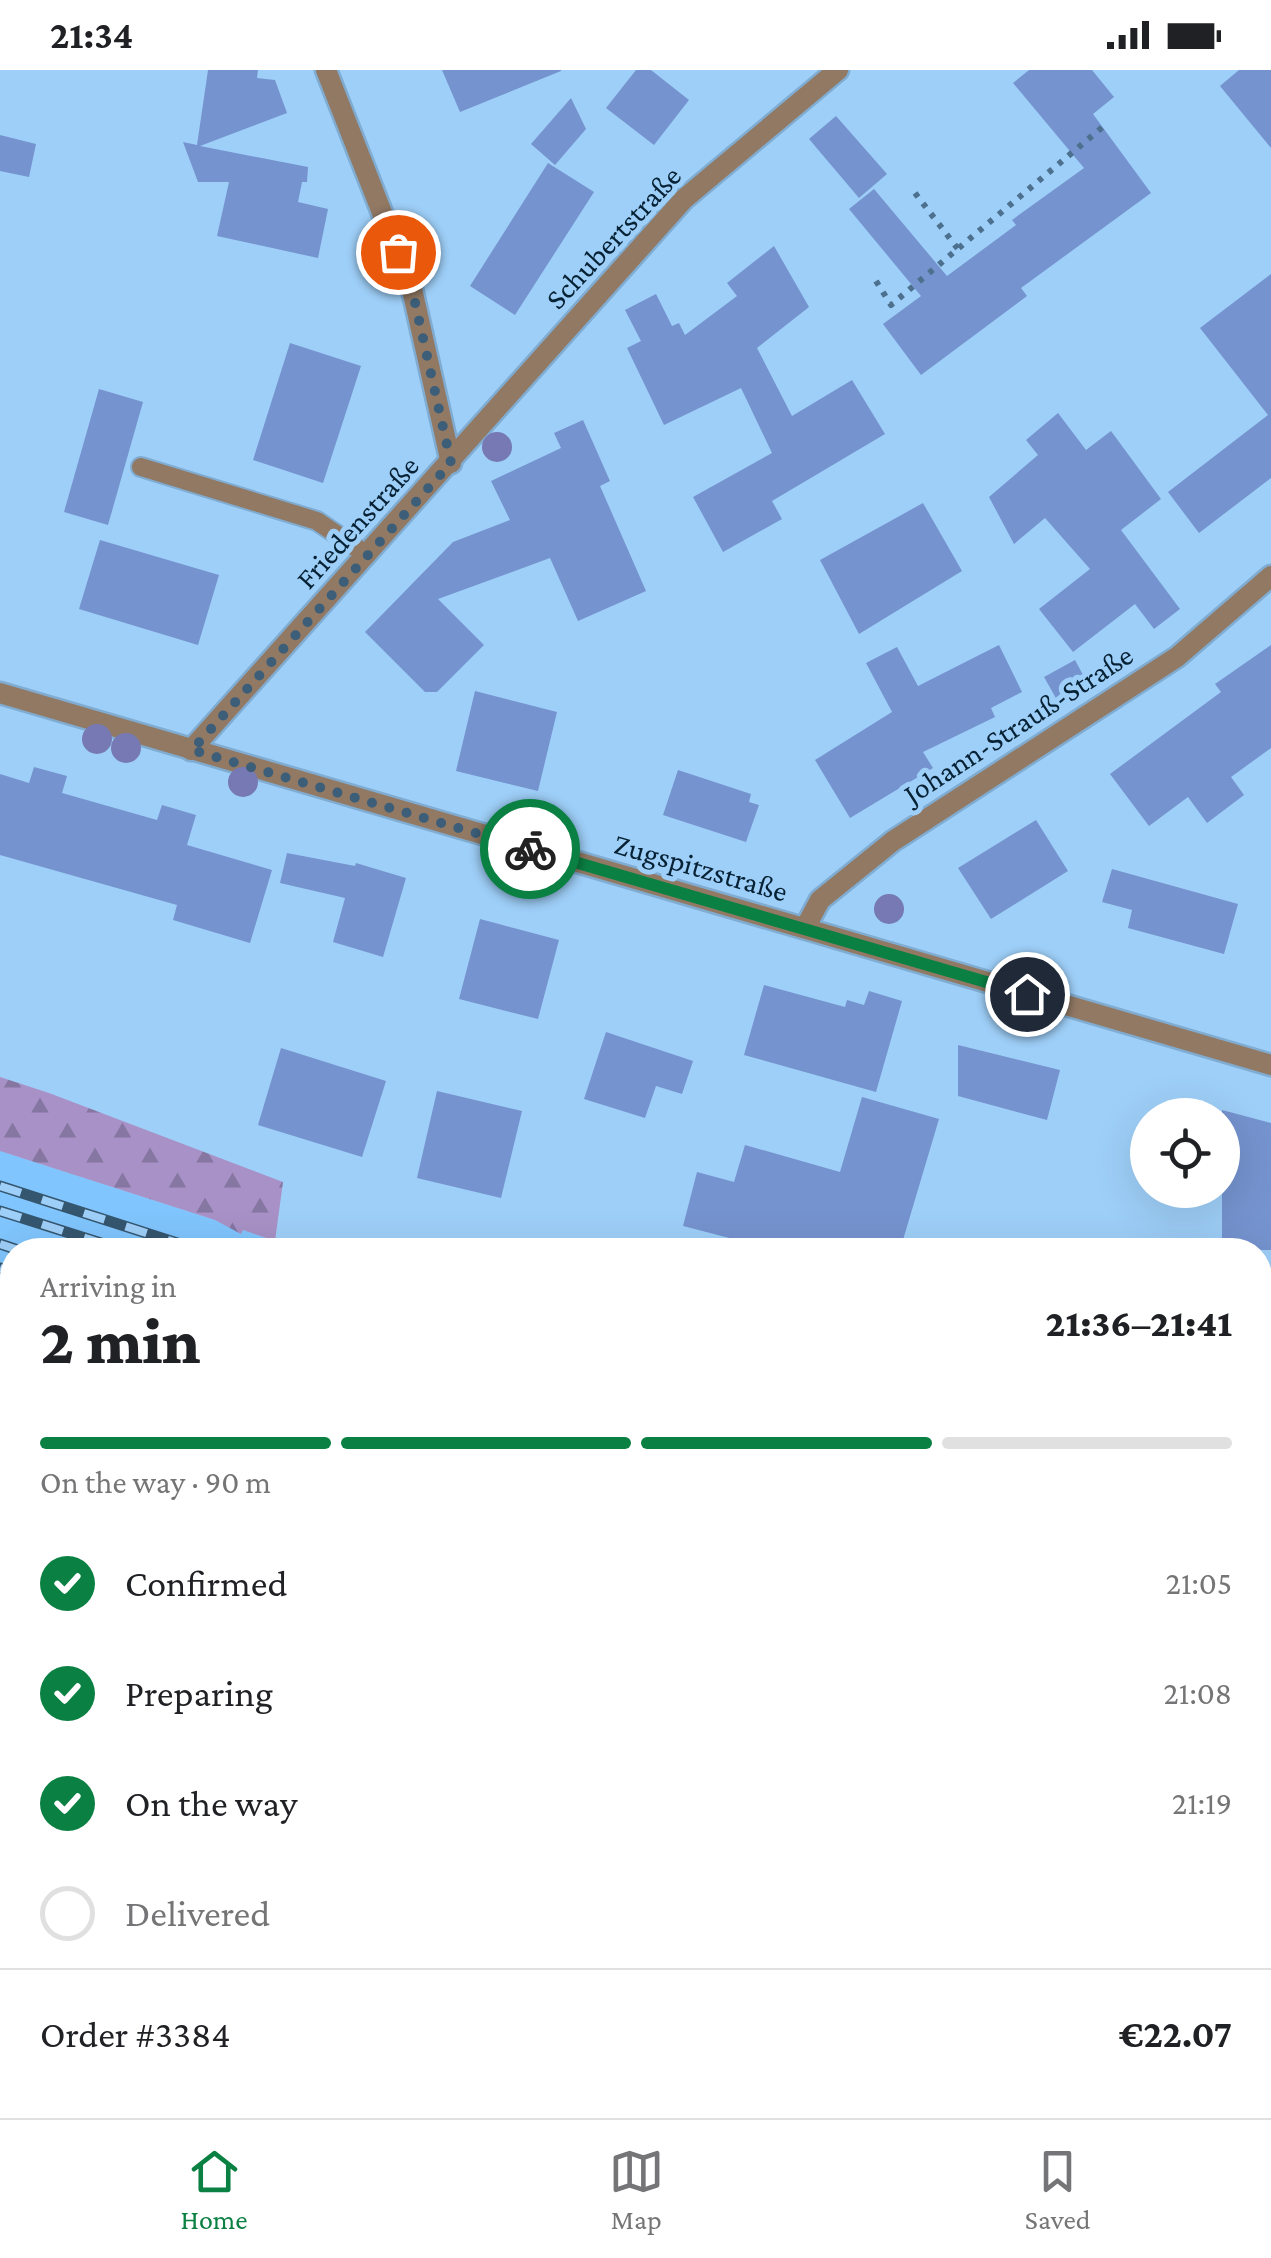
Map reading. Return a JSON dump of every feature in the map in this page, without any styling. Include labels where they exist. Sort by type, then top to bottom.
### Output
[{"type":"street","name":"Friedenstraße","points":[[192,750],[451,463],[412,289],[326,70]]},
{"type":"street","name":"Schubertstraße","points":[[451,463],[684,199],[838,70]]},
{"type":"street","name":"Johann-Strauß-Straße","points":[[806,928],[820,900],[893,841],[1177,657],[1271,576]]},
{"type":"street","name":"Zugspitzstraße","points":[[0,693],[1271,1064]]},
{"type":"lane","points":[[142,467],[317,520],[367,555]]},
{"type":"path","points":[[876,282],[891,304],[1105,124]]},
{"type":"path","points":[[915,193],[958,249]]},
{"type":"shaded area","points":[[0,1151],[215,1220],[241,1233],[243,1230],[267,1238],[0,1238]]},
{"type":"green space","points":[[0,1077],[283,1182],[275,1238],[243,1230],[241,1234],[215,1220],[0,1151]]},
{"type":"building","points":[[208,70],[258,70],[257,78],[275,80],[287,113],[200,146],[308,167],[307,182],[302,182],[298,202],[328,209],[318,258],[217,236],[229,182],[198,182],[183,142],[197,145]]},
{"type":"building","points":[[442,70],[561,70],[561,71],[460,112]]},
{"type":"building","points":[[636,70],[651,70],[689,100],[654,145],[606,108]]},
{"type":"building","points":[[1029,70],[1092,70],[1114,97],[1093,114],[1151,193],[1021,288],[1027,296],[921,375],[883,324],[921,296],[849,209],[874,189],[947,276],[1016,225],[1012,220],[1084,168],[1013,83]]},
{"type":"building","points":[[1239,70],[1271,70],[1271,148],[1220,86]]},
{"type":"building","points":[[571,98],[586,129],[555,165],[531,144]]},
{"type":"building","points":[[836,116],[887,174],[859,198],[809,139]]},
{"type":"building","points":[[0,135],[36,144],[29,177],[0,171]]},
{"type":"building","points":[[548,163],[594,192],[515,315],[470,286]]},
{"type":"building","points":[[774,246],[809,307],[757,348],[792,416],[852,380],[885,434],[772,501],[782,519],[723,552],[693,497],[772,453],[741,388],[664,425],[627,348],[641,341],[625,310],[656,294],[672,326],[679,323],[685,335],[737,296],[727,283]]},
{"type":"building","points":[[1271,274],[1271,478],[1199,533],[1168,492],[1268,415],[1200,328]]},
{"type":"building","points":[[290,343],[361,366],[323,483],[253,460]]},
{"type":"building","points":[[99,389],[143,402],[108,525],[64,512]]},
{"type":"building","points":[[1058,413],[1086,450],[1111,431],[1161,499],[1121,530],[1180,609],[1154,629],[1135,604],[1073,652],[1039,609],[1090,569],[1045,518],[1014,544],[989,497],[1038,455],[1026,440]]},
{"type":"building","points":[[583,420],[610,481],[600,486],[646,591],[578,621],[550,558],[438,599],[484,645],[437,692],[425,692],[365,632],[453,542],[510,520],[491,481],[561,448],[554,433]]},
{"type":"building","points":[[923,503],[962,571],[859,634],[820,560]]},
{"type":"building","points":[[100,540],[219,575],[198,645],[79,609]]},
{"type":"building","points":[[999,645],[1022,692],[991,708],[995,717],[923,752],[933,768],[850,818],[815,760],[892,712],[866,663],[897,647],[918,686]]},
{"type":"building","points":[[1271,645],[1271,748],[1231,777],[1244,795],[1207,823],[1188,797],[1149,826],[1110,774],[1221,692],[1215,684]]},
{"type":"building","points":[[1075,660],[1089,686],[1061,707],[1044,677]]},
{"type":"building","points":[[475,691],[557,712],[538,791],[456,771]]},
{"type":"building","points":[[34,767],[67,776],[62,793],[157,820],[162,805],[196,815],[187,845],[272,870],[250,943],[173,920],[177,905],[0,855],[0,774],[29,783]]},
{"type":"building","points":[[678,770],[751,794],[749,802],[759,805],[746,842],[663,815]]},
{"type":"building","points":[[1036,820],[1068,871],[991,919],[958,868]]},
{"type":"building","points":[[287,853],[355,866],[356,863],[406,878],[383,957],[333,942],[345,898],[280,883]]},
{"type":"building","points":[[1112,869],[1238,904],[1224,954],[1128,928],[1132,910],[1102,902]]},
{"type":"building","points":[[480,919],[559,940],[538,1019],[459,999]]},
{"type":"building","points":[[764,985],[845,1007],[847,1000],[864,1005],[869,991],[902,1001],[876,1092],[744,1055]]},
{"type":"building","points":[[606,1032],[693,1061],[682,1094],[656,1086],[645,1118],[584,1099]]},
{"type":"building","points":[[958,1045],[1060,1070],[1047,1120],[958,1096]]},
{"type":"building","points":[[281,1048],[386,1081],[362,1157],[258,1125]]},
{"type":"building","points":[[437,1091],[522,1111],[501,1198],[417,1178]]},
{"type":"building","points":[[862,1097],[939,1119],[904,1238],[729,1238],[683,1226],[697,1172],[734,1182],[745,1145],[840,1172]]},
{"type":"building","points":[[1240,1115],[1271,1123],[1271,1238],[1222,1238],[1222,1208],[1240,1208]]},
{"type":"railway","points":[[0,1186],[162,1238]]},
{"type":"railway","points":[[0,1211],[85,1238]]},
{"type":"way so far","points":[[398,252],[412,289],[451,463],[192,750],[530,849]]},
{"type":"route","points":[[530,849],[1027,994]]}]
